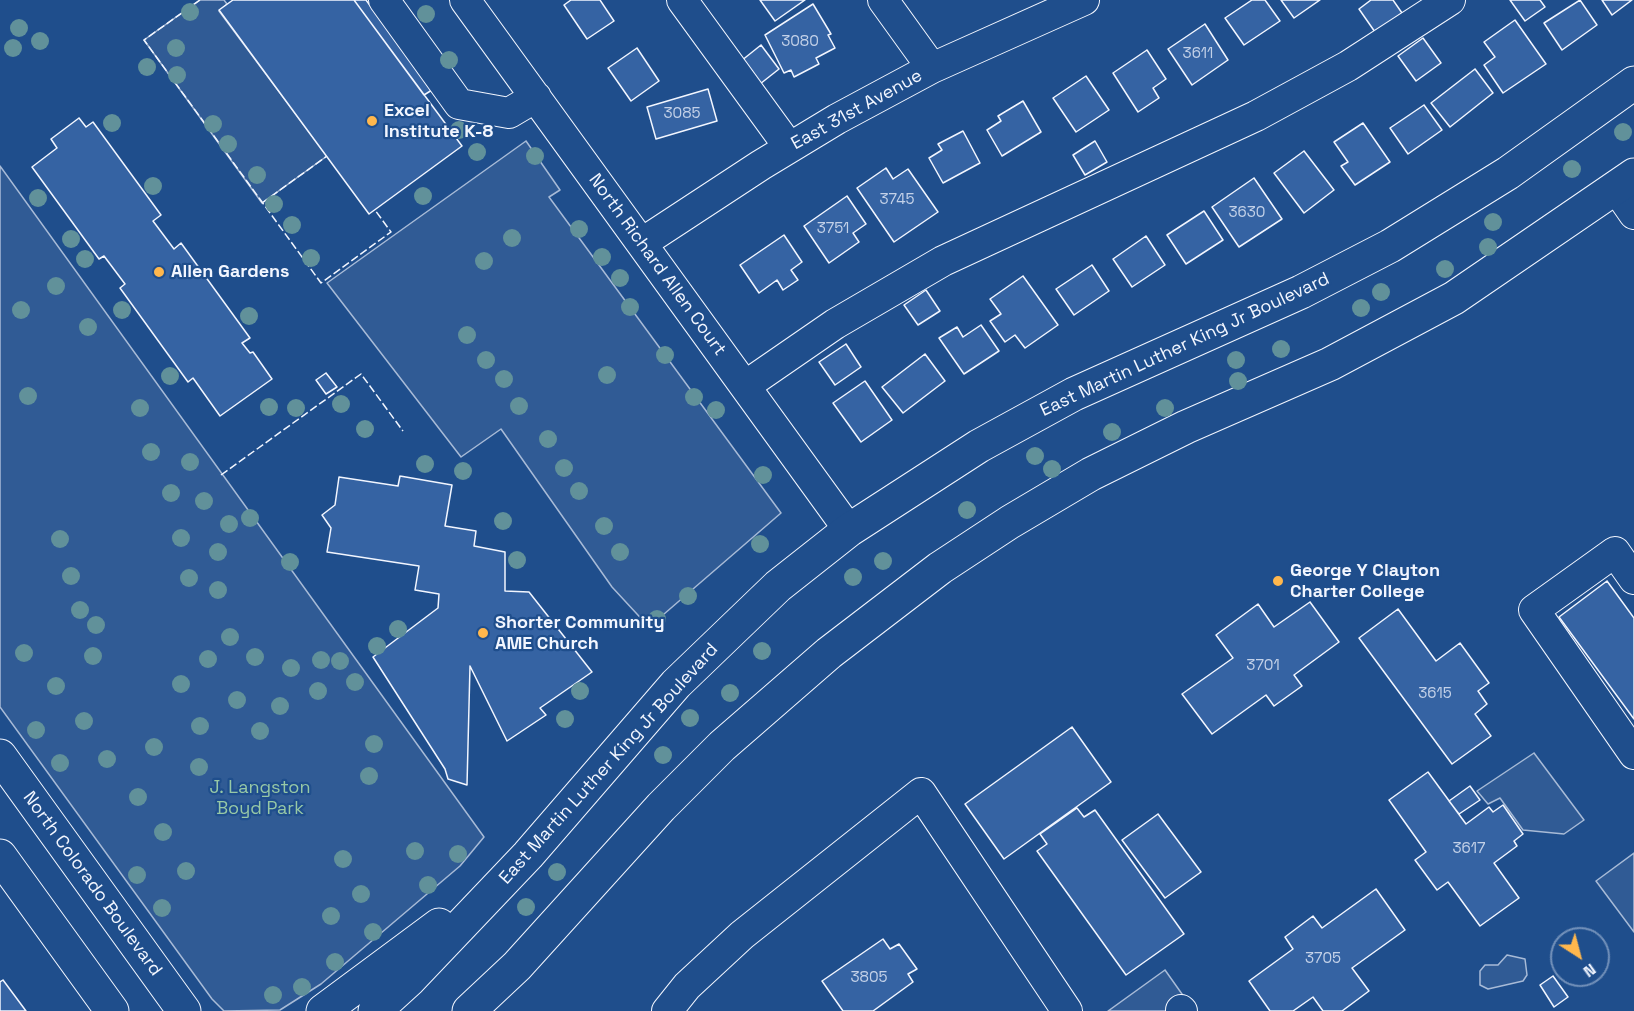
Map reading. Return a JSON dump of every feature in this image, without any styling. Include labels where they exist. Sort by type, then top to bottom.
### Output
[{"type":"main road","name":"East Martin Luther King Jr Boulevard","points":[[375,1011],[411,979],[528,855],[676,684],[778,586],[849,530],[979,446],[1074,394],[1301,292],[1390,246],[1499,179],[1634,83]]},
{"type":"main road","points":[[469,1011],[517,966],[661,807],[722,746],[836,647],[940,568],[1018,516],[1091,474],[1186,427],[1330,364],[1454,298],[1628,192]]},
{"type":"main road","name":"North Colorado Boulevard","points":[[0,756],[176,1000],[195,1011]]},
{"type":"main road","points":[[323,1011],[417,943],[528,855]]},
{"type":"main road","points":[[0,856],[112,1011]]},
{"type":"street","points":[[384,0],[459,104],[509,113],[536,97]]},
{"type":"street","name":"North Richard Allen Court","points":[[465,0],[849,530]]},
{"type":"street","points":[[682,0],[789,147]]},
{"type":"street","points":[[883,0],[932,68]]},
{"type":"street","name":"East 31st Avenue","points":[[642,243],[789,147],[932,68],[1084,0]]},
{"type":"street","points":[[745,386],[835,324],[944,261],[1074,199],[1170,158],[1275,107],[1348,66],[1450,0]]},
{"type":"street","points":[[1634,579],[1615,552],[1534,610],[1634,754]]},
{"type":"street","points":[[667,1011],[687,986],[742,935],[921,793],[1067,1011]]},
{"type":"shaded area","points":[[200,0],[224,0],[227,4],[219,11],[327,156],[262,203],[144,40]]},
{"type":"shaded area","points":[[526,141],[560,190],[549,197],[781,513],[649,627],[612,587],[501,429],[461,457],[327,283]]},
{"type":"shaded area","name":"J. Langston Boyd Park","points":[[0,166],[484,837],[460,866],[321,984],[280,1010],[224,1011],[212,999],[0,707]]},
{"type":"shaded area","points":[[1534,753],[1584,820],[1564,834],[1523,830],[1500,798],[1488,804],[1477,791]]},
{"type":"shaded area","points":[[1634,853],[1634,932],[1596,881]]},
{"type":"shaded area","points":[[1507,955],[1525,959],[1527,975],[1523,981],[1488,989],[1480,985],[1480,971],[1485,965],[1498,965]]},
{"type":"shaded area","points":[[1165,970],[1194,1011],[1108,1011]]},
{"type":"building","name":"Excel Institute K-8","points":[[233,0],[354,0],[462,146],[369,214],[219,10]]},
{"type":"building","points":[[354,0],[366,0],[432,90],[424,95]]},
{"type":"building","points":[[571,0],[600,0],[614,21],[587,39],[564,5]]},
{"type":"building","points":[[760,0],[805,0],[775,21]]},
{"type":"building","points":[[1252,0],[1265,0],[1280,21],[1244,45],[1225,18]]},
{"type":"building","points":[[1281,0],[1320,0],[1294,18]]},
{"type":"building","points":[[1371,0],[1393,0],[1402,13],[1375,32],[1359,9]]},
{"type":"building","points":[[1510,0],[1540,0],[1545,7],[1525,21]]},
{"type":"building","points":[[1580,0],[1597,25],[1562,50],[1544,23]]},
{"type":"building","points":[[1602,0],[1632,0],[1612,15]]},
{"type":"building","points":[[813,4],[831,34],[828,35],[835,48],[816,58],[819,64],[794,77],[791,70],[784,73],[765,35]]},
{"type":"building","points":[[1515,20],[1546,64],[1503,93],[1484,65],[1495,57],[1484,42]]},
{"type":"building","points":[[1205,24],[1228,60],[1192,85],[1168,49]]},
{"type":"building","points":[[1423,38],[1441,63],[1416,81],[1398,56]]},
{"type":"building","points":[[761,45],[779,69],[760,84],[741,61]]},
{"type":"building","points":[[637,48],[659,81],[631,101],[608,68]]},
{"type":"building","points":[[1147,50],[1166,79],[1153,88],[1159,98],[1138,112],[1113,73]]},
{"type":"building","points":[[1475,69],[1493,93],[1450,127],[1431,103]]},
{"type":"building","points":[[1086,76],[1109,110],[1076,132],[1053,98]]},
{"type":"building","points":[[708,89],[717,121],[656,139],[647,107]]},
{"type":"building","points":[[1023,101],[1041,132],[1002,156],[987,130],[1001,121],[998,116]]},
{"type":"building","points":[[1424,105],[1442,130],[1408,154],[1390,128]]},
{"type":"building","name":"Allen Gardens","points":[[79,118],[86,127],[93,122],[161,215],[153,221],[174,249],[181,243],[250,338],[242,343],[250,353],[253,352],[272,379],[220,416],[193,378],[188,382],[120,288],[125,284],[104,256],[99,259],[32,167],[57,148],[51,139]]},
{"type":"building","points":[[1363,123],[1390,162],[1355,185],[1341,166],[1348,162],[1334,142]]},
{"type":"building","points":[[963,131],[980,163],[943,183],[929,158],[942,150],[938,144]]},
{"type":"building","points":[[1095,141],[1107,162],[1085,175],[1073,155]]},
{"type":"building","points":[[1304,151],[1334,190],[1304,213],[1274,173]]},
{"type":"building","points":[[886,168],[893,179],[908,169],[938,212],[894,242],[857,188]]},
{"type":"building","points":[[1254,178],[1282,219],[1239,247],[1212,207]]},
{"type":"building","points":[[847,196],[866,224],[853,233],[859,242],[829,263],[804,226]]},
{"type":"building","points":[[1204,211],[1223,240],[1186,264],[1167,235]]},
{"type":"building","points":[[784,235],[802,262],[791,270],[798,280],[783,290],[777,280],[759,293],[740,265]]},
{"type":"building","points":[[1146,236],[1165,265],[1132,287],[1113,259]]},
{"type":"building","points":[[1092,265],[1109,291],[1074,315],[1056,289]]},
{"type":"building","points":[[1023,276],[1058,325],[1025,348],[1015,335],[1005,342],[990,321],[1001,314],[990,299]]},
{"type":"building","points":[[926,290],[940,311],[918,325],[904,305]]},
{"type":"building","points":[[981,325],[999,351],[964,374],[939,338],[957,327],[963,337]]},
{"type":"building","points":[[846,344],[861,367],[835,385],[819,362]]},
{"type":"building","points":[[925,354],[945,381],[903,413],[882,387]]},
{"type":"building","points":[[326,373],[337,387],[326,394],[316,380]]},
{"type":"building","points":[[865,381],[892,420],[861,442],[833,403]]},
{"type":"building","name":"Shorter Community AME Church","points":[[400,476],[452,485],[445,526],[476,531],[474,546],[505,552],[505,591],[529,592],[592,672],[540,708],[546,715],[507,741],[470,666],[467,785],[448,779],[445,769],[373,657],[438,608],[439,594],[415,590],[419,566],[327,552],[331,528],[322,515],[335,505],[339,477],[398,486]]},
{"type":"building","points":[[1607,581],[1634,618],[1634,719],[1559,617]]},
{"type":"building","points":[[1310,602],[1339,642],[1294,675],[1302,686],[1274,706],[1266,695],[1212,734],[1182,694],[1233,658],[1216,635],[1258,604],[1274,627]]},
{"type":"building","points":[[1398,609],[1436,661],[1460,643],[1489,683],[1478,691],[1487,704],[1475,714],[1491,736],[1452,764],[1359,638]]},
{"type":"building","points":[[1072,727],[1111,782],[1004,859],[965,804]]},
{"type":"building","points":[[1428,772],[1466,824],[1489,807],[1493,812],[1503,805],[1523,834],[1514,841],[1517,846],[1494,863],[1519,898],[1480,926],[1448,882],[1437,890],[1415,860],[1426,852],[1389,800]]},
{"type":"building","points":[[1470,786],[1480,800],[1459,814],[1449,801]]},
{"type":"building","points":[[1077,808],[1084,817],[1095,810],[1184,934],[1126,975],[1037,851],[1047,844],[1040,834]]},
{"type":"building","points":[[1158,814],[1201,872],[1165,898],[1122,840]]},
{"type":"building","points":[[1376,889],[1405,930],[1352,968],[1369,991],[1342,1011],[1323,1011],[1313,997],[1293,1011],[1270,1011],[1249,981],[1293,949],[1285,937],[1313,916],[1322,928]]},
{"type":"building","points":[[883,939],[890,949],[899,944],[917,969],[908,974],[913,982],[873,1011],[843,1011],[822,981]]},
{"type":"building","points":[[1550,978],[1550,987],[1561,987],[1568,997],[1554,1007],[1540,985]]},
{"type":"building","points":[[3,980],[26,1011],[0,1011],[0,982]]},
{"type":"fence","points":[[200,0],[144,40],[321,283],[391,232],[375,210]]},
{"type":"fence","points":[[262,203],[327,156]]},
{"type":"fence","points":[[221,475],[361,374],[403,431]]},
{"type":"place","name":"Excel Institute K-8","points":[[372,121]]},
{"type":"place","name":"Allen Gardens","points":[[159,272]]},
{"type":"place","name":"George Y Clayton Charter College","points":[[1278,581]]},
{"type":"place","name":"Shorter Community AME Church","points":[[483,633]]}]
